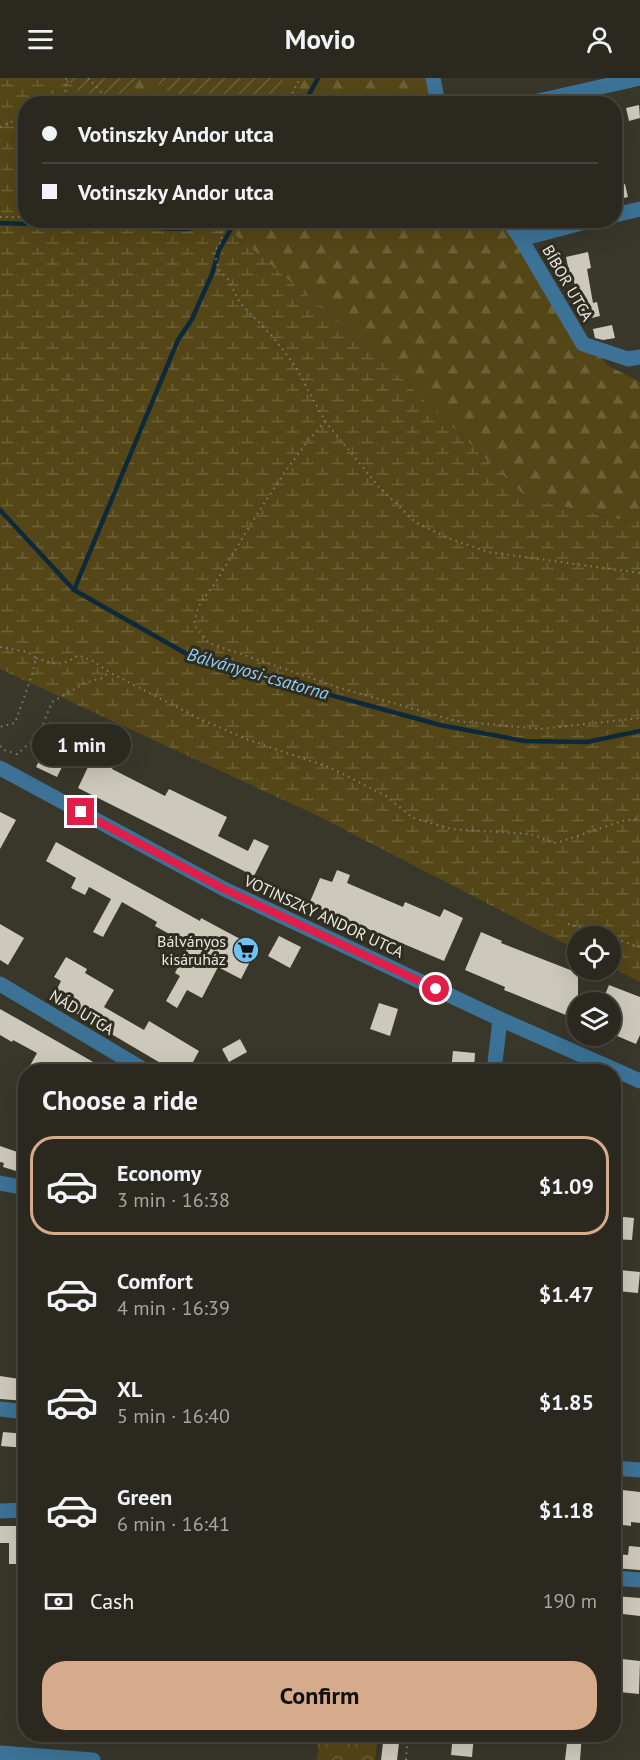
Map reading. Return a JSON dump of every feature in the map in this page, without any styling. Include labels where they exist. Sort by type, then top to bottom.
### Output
[{"type":"street","points":[[433,78],[436,96]]},
{"type":"street","points":[[560,96],[640,78]]},
{"type":"street","points":[[622,213],[640,209]]},
{"type":"street","name":"BÍBOR UTCA","points":[[514,228],[583,344],[628,359],[640,357]]},
{"type":"street","points":[[521,238],[561,228]]},
{"type":"street","name":"VOTINSZKY ANDOR UTCA","points":[[0,768],[224,889],[500,1019],[602,1064]]},
{"type":"street","name":"NÁD UTCA","points":[[0,984],[134,1064]]},
{"type":"street","points":[[495,1064],[500,1019]]},
{"type":"street","name":"VOTINSZKY ANDOR UTCA","points":[[621,1073],[640,1081]]},
{"type":"street","points":[[0,1183],[18,1186]]},
{"type":"street","points":[[0,1409],[18,1411]]},
{"type":"street","points":[[621,1469],[640,1470]]},
{"type":"street","points":[[0,1511],[18,1510]]},
{"type":"street","points":[[621,1579],[640,1580]]},
{"type":"street","points":[[0,1753],[93,1760]]},
{"type":"path","points":[[65,96],[66,78]]},
{"type":"path","points":[[88,78],[105,96]]},
{"type":"path","points":[[291,96],[300,78]]},
{"type":"path","points":[[0,127],[18,119]]},
{"type":"path","points":[[0,217],[18,217]]},
{"type":"path","points":[[222,228],[222,240],[214,252],[219,270],[228,279],[240,303],[272,336],[294,364],[325,421],[379,486],[415,522],[488,552],[640,573]]},
{"type":"path","points":[[325,421],[289,469],[215,584],[196,609],[194,625],[209,643],[340,688],[456,721],[540,729],[640,718]]},
{"type":"path","points":[[0,647],[28,652],[36,658],[55,665],[69,662],[78,656],[93,661],[198,718],[236,735],[331,768],[386,796],[413,818],[452,829],[530,834],[556,843],[622,821],[640,818]]},
{"type":"path","points":[[0,727],[15,723],[36,658]]},
{"type":"path","points":[[0,746],[4,750],[17,754],[38,736],[52,702],[110,672]]},
{"type":"path","points":[[568,924],[574,926]]},
{"type":"path","points":[[621,941],[640,947]]},
{"type":"path","points":[[406,1760],[407,1742]]},
{"type":"green space","points":[[0,78],[67,78],[81,96],[18,96],[18,228],[227,228],[377,355],[527,498],[623,520],[640,521],[640,982],[621,972],[621,926],[567,926],[567,945],[318,816],[0,669]]},
{"type":"green space","points":[[67,78],[138,78],[119,96],[81,96]]},
{"type":"green space","points":[[138,78],[151,78],[173,96],[119,96]]},
{"type":"green space","points":[[151,78],[284,78],[275,96],[173,96]]},
{"type":"green space","points":[[284,78],[428,78],[431,96],[276,96]]},
{"type":"green space","points":[[227,228],[507,228],[607,365],[640,382],[640,521],[623,520],[527,498],[377,355]]},
{"type":"green space","points":[[318,1742],[377,1742],[375,1760],[317,1760]]},
{"type":"building","points":[[639,105],[640,118],[629,121],[626,108]]},
{"type":"building","points":[[625,184],[628,197],[622,198],[622,185]]},
{"type":"building","points":[[588,252],[591,268],[587,269],[593,303],[597,302],[600,316],[583,320],[566,257]]},
{"type":"building","points":[[612,325],[615,338],[603,340],[595,338],[593,329]]},
{"type":"building","points":[[55,730],[75,741],[57,777],[36,767]]},
{"type":"building","points":[[96,750],[116,760],[112,769],[165,796],[169,789],[227,817],[218,836],[248,851],[254,839],[269,846],[254,876],[78,788]]},
{"type":"building","points":[[0,812],[16,820],[0,849]]},
{"type":"building","points":[[56,842],[200,921],[201,918],[257,948],[241,979],[218,967],[202,998],[187,990],[177,1008],[166,1001],[180,976],[175,973],[189,945],[155,926],[157,922],[122,902],[103,937],[93,932],[111,899],[89,887],[85,895],[71,888],[76,878],[46,861]]},
{"type":"building","points":[[337,870],[350,875],[347,883],[403,907],[405,902],[440,917],[444,909],[463,918],[444,961],[309,904],[320,878],[332,882]]},
{"type":"building","points":[[0,924],[24,938],[8,965],[0,960]]},
{"type":"building","points":[[481,932],[502,941],[501,943],[567,969],[567,980],[578,980],[578,992],[567,992],[567,1016],[504,990],[505,987],[465,970]]},
{"type":"building","points":[[279,936],[301,947],[290,968],[268,956]]},
{"type":"building","points":[[66,957],[87,969],[85,973],[114,990],[104,1007],[144,1030],[149,1021],[199,1051],[192,1064],[162,1064],[52,999],[61,981],[54,977]]},
{"type":"building","points":[[609,985],[640,997],[640,1035],[636,1044],[621,1038],[621,992],[606,992]]},
{"type":"building","points":[[379,1003],[398,1009],[390,1036],[370,1029]]},
{"type":"building","points":[[0,1009],[97,1064],[31,1064],[37,1053],[0,1035]]},
{"type":"building","points":[[240,1039],[247,1052],[229,1062],[222,1049]]},
{"type":"building","points":[[453,1051],[475,1053],[474,1064],[452,1064]]},
{"type":"building","points":[[0,1146],[18,1152],[18,1172],[3,1167],[4,1163],[0,1162]]},
{"type":"building","points":[[621,1217],[634,1218],[632,1240],[621,1239]]},
{"type":"building","points":[[621,1270],[640,1272],[638,1293],[621,1291]]},
{"type":"building","points":[[0,1376],[18,1379],[18,1400],[0,1399]]},
{"type":"building","points":[[3,1432],[18,1433],[18,1447],[1,1446]]},
{"type":"building","points":[[621,1490],[640,1492],[640,1523],[631,1522],[631,1526],[621,1525]]},
{"type":"building","points":[[0,1526],[18,1526],[18,1564],[9,1564],[9,1543],[0,1543]]},
{"type":"building","points":[[629,1546],[640,1547],[640,1570],[621,1569],[621,1554],[628,1555]]},
{"type":"building","points":[[621,1597],[640,1598],[640,1616],[621,1614]]},
{"type":"building","points":[[622,1659],[640,1661],[639,1694],[621,1692]]},
{"type":"building","points":[[383,1742],[399,1742],[397,1760],[381,1760]]},
{"type":"building","points":[[452,1742],[473,1742],[472,1757],[451,1755]]},
{"type":"building","points":[[567,1742],[581,1742],[580,1760],[565,1760]]},
{"type":"waterway","name":"Bálványosi-csatorna","points":[[308,96],[318,78]]},
{"type":"waterway","points":[[0,223],[18,224]]},
{"type":"waterway","points":[[155,228],[191,228]]},
{"type":"waterway","name":"Bálványosi-csatorna","points":[[74,590],[178,340],[192,319],[212,274],[219,250],[231,228]]},
{"type":"waterway","name":"Bálványosi-csatorna","points":[[0,510],[74,590],[192,657],[440,725],[524,741],[587,742],[640,731]]},
{"type":"place","name":"Bálványos kisáruház","points":[[246,950]]},
{"type":"route","points":[[81,812],[224,889],[436,989]]}]
